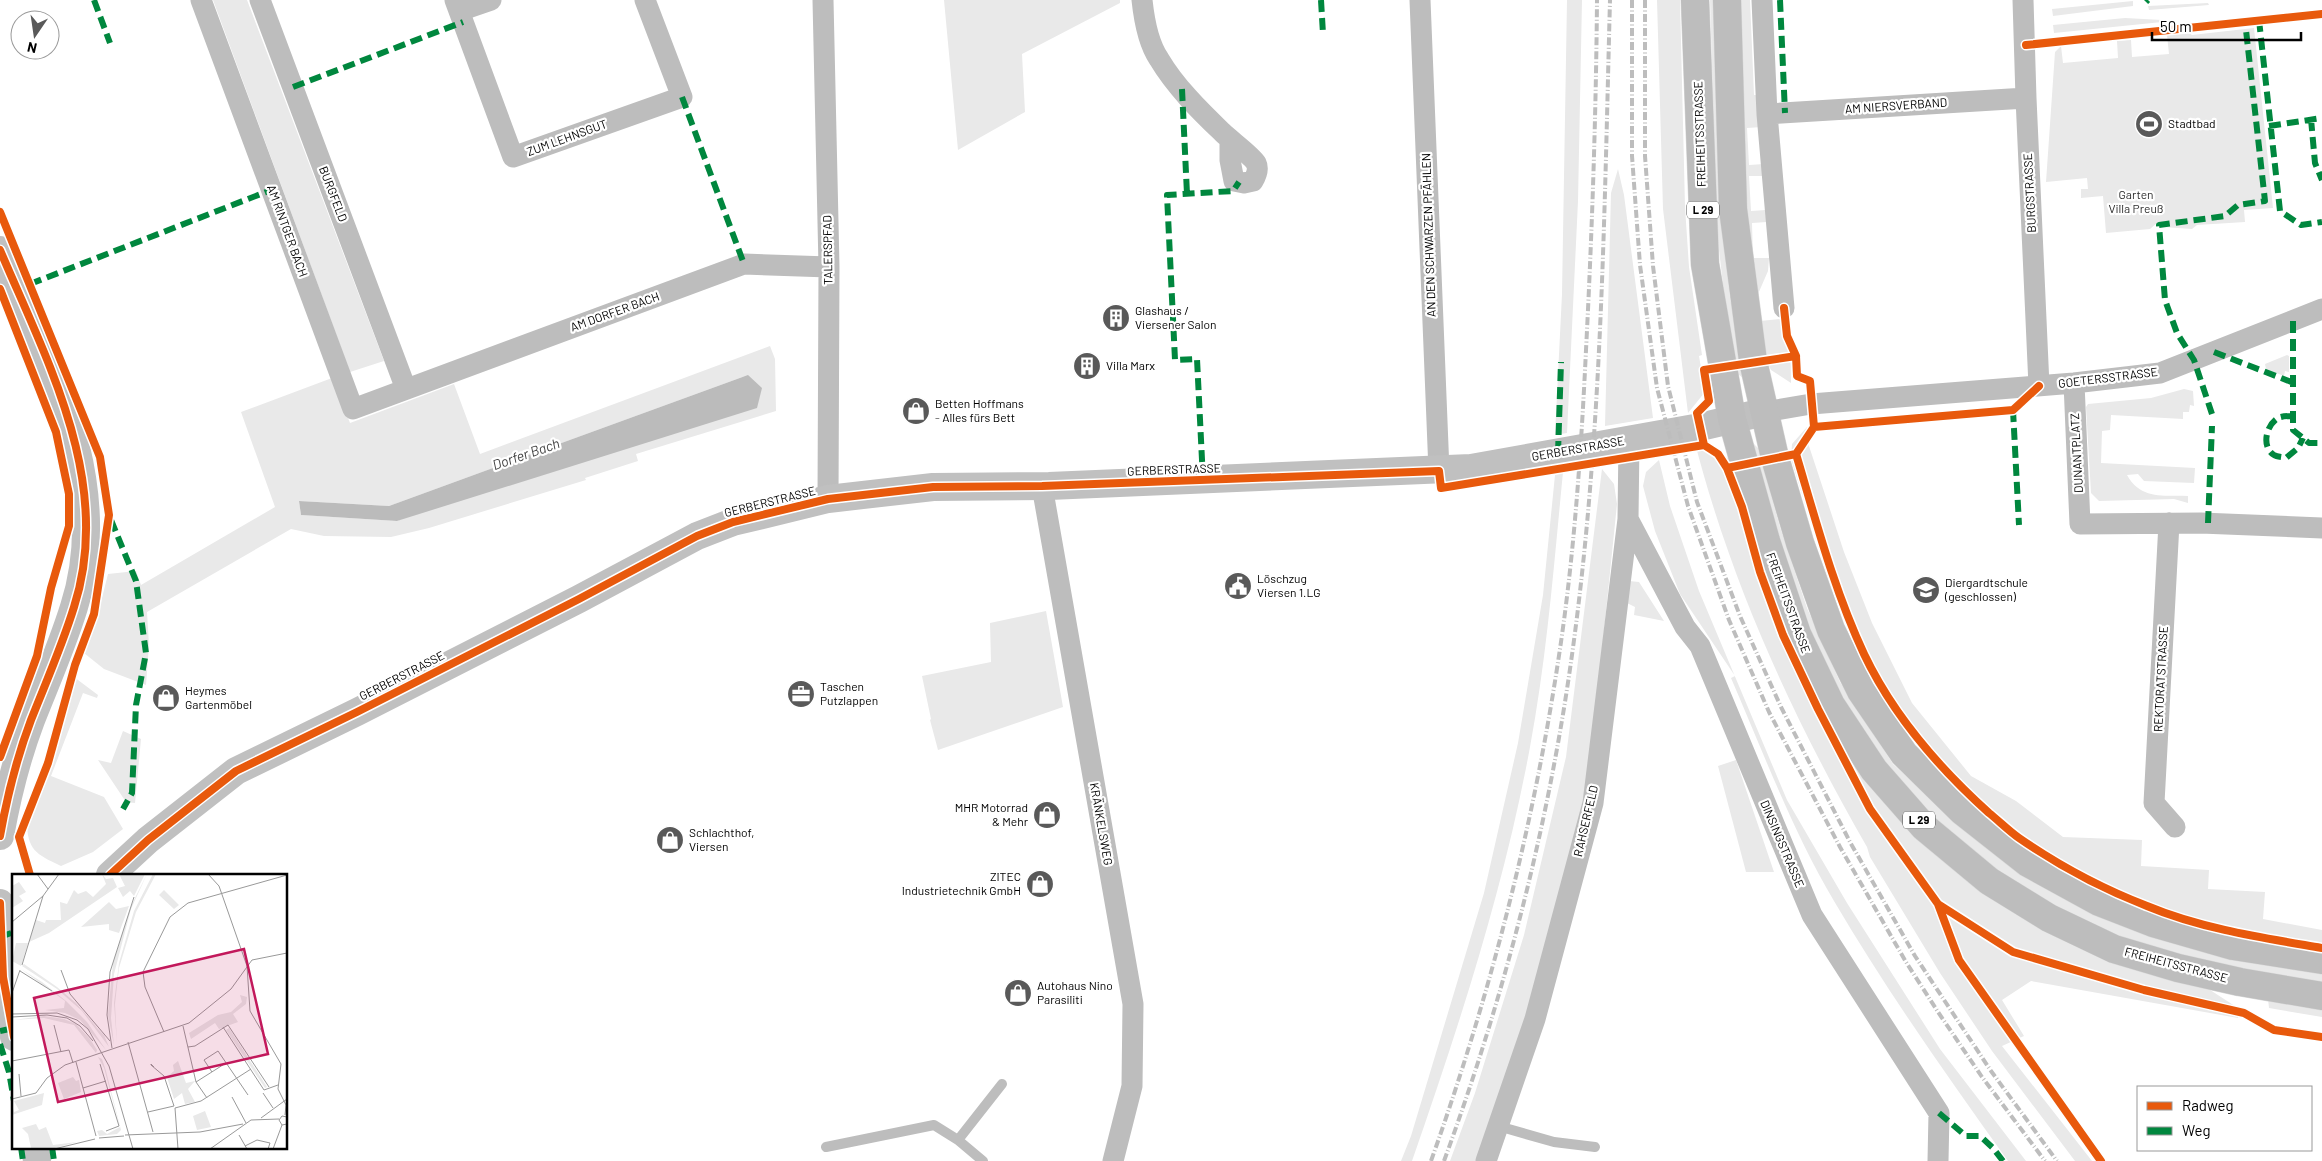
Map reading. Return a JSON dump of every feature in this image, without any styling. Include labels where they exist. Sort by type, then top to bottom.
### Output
[{"type":"main road","name":"FREIHEITSSTRASSE","points":[[1695,0],[1705,264],[1732,419],[1763,532],[1797,634],[1837,713],[1874,770],[1924,827],[1989,881],[2049,918],[2114,949],[2178,968],[2240,982],[2322,996]]},
{"type":"main road","name":"L 29","points":[[1727,0],[1733,209],[1753,361],[1764,412],[1800,543],[1831,630],[1861,691],[1904,754],[1962,811],[2028,863],[2099,902],[2153,923],[2233,946],[2322,960]]},
{"type":"street","name":"AM RINTGER BACH","points":[[201,0],[353,408],[406,389]]},
{"type":"street","name":"BURGFELD","points":[[260,0],[406,389]]},
{"type":"street","points":[[457,6],[491,0]]},
{"type":"street","name":"ZUM LEHNSGUT","points":[[457,6],[513,157],[682,97],[645,0]]},
{"type":"street","name":"TALERSPFAD","points":[[823,0],[829,267],[828,499]]},
{"type":"street","points":[[1142,0],[1145,23],[1158,58],[1199,109],[1230,140]]},
{"type":"street","name":"AN DEN SCHWARZEN PFÄHLEN","points":[[1420,0],[1439,471]]},
{"type":"street","points":[[1762,0],[1767,114],[1784,308]]},
{"type":"street","name":"BURGSTRASSE","points":[[2023,0],[2039,386]]},
{"type":"street","name":"AM NIERSVERBAND","points":[[1767,114],[2026,98]]},
{"type":"street","points":[[0,250],[59,389],[80,461],[87,527],[85,561],[75,605],[26,735],[6,801],[0,836]]},
{"type":"street","name":"AM DORFER BACH","points":[[406,389],[744,264],[829,267]]},
{"type":"street","name":"GOETERSSTRASSE","points":[[1764,412],[1811,404],[2074,383],[2160,373],[2322,309]]},
{"type":"street","name":"DUNANTPLATZ","points":[[2074,383],[2080,524],[2168,523]]},
{"type":"street","name":"GERBERSTRASSE","points":[[111,874],[148,840],[236,771],[579,599],[697,536],[733,522],[828,499],[933,487],[1042,486],[1439,471],[1470,468],[1700,427],[1764,412]]},
{"type":"street","name":"RAHSERFELD","points":[[1486,1161],[1535,1019],[1593,803],[1628,519],[1629,440]]},
{"type":"street","name":"KRÄNKELSWEG","points":[[1042,486],[1132,1004],[1132,1086],[1113,1161]]},
{"type":"street","name":"DINSINGSTRASSE","points":[[1628,519],[1685,627],[1700,646],[1812,915],[1939,1112],[1938,1161]]},
{"type":"street","points":[[2168,523],[2322,528]]},
{"type":"street","name":"REKTORATSTRASSE","points":[[2168,523],[2154,803],[2175,827]]},
{"type":"street","points":[[0,903],[5,974],[12,1023]]},
{"type":"street","points":[[34,1148],[37,1161]]},
{"type":"lane","points":[[958,1140],[1002,1084]]},
{"type":"lane","points":[[826,1147],[934,1125],[958,1140],[983,1161]]},
{"type":"lane","points":[[1498,1126],[1554,1142],[1595,1147]]},
{"type":"green space","points":[[213,0],[247,0],[384,361],[350,372]]},
{"type":"green space","points":[[944,0],[1120,0],[1120,3],[1022,54],[1025,112],[958,150]]},
{"type":"green space","points":[[1567,0],[1582,0],[1578,201],[1567,433],[1555,435],[1562,294]]},
{"type":"green space","points":[[1657,0],[1680,0],[1685,207],[1689,267],[1702,355],[1699,356],[1705,392],[1688,413],[1663,209]]},
{"type":"green space","points":[[1710,0],[1717,0],[1723,231],[1730,298],[1745,372],[1743,378],[1738,374],[1726,311],[1717,232]]},
{"type":"green space","points":[[1739,0],[1750,0],[1754,95],[1760,95],[1762,127],[1747,128],[1749,165],[1764,164],[1764,176],[1749,176],[1751,211],[1766,210],[1767,222],[1752,223],[1753,258],[1769,258],[1768,271],[1758,294],[1760,321],[1790,318],[1791,383],[1771,370],[1762,352],[1744,215]]},
{"type":"green space","points":[[2133,1],[2133,6],[2053,16],[2052,9]]},
{"type":"green space","points":[[2208,3],[2209,5],[2149,10],[2148,6]]},
{"type":"green space","points":[[2125,18],[2162,20],[2162,22],[2054,33],[2053,25]]},
{"type":"green space","name":"Garten Villa Preuß","points":[[2254,28],[2273,208],[2244,210],[2245,222],[2197,225],[2192,229],[2163,227],[2158,222],[2150,229],[2106,233],[2103,196],[2081,198],[2081,189],[2088,189],[2087,178],[2046,182],[2055,52],[2061,46],[2063,63],[2118,58],[2117,41],[2131,40],[2132,57],[2169,54],[2167,35],[2189,33],[2192,35]]},
{"type":"green space","points":[[1618,169],[1624,195],[1653,418],[1605,426],[1611,193]]},
{"type":"green space","points":[[770,346],[775,359],[776,411],[636,454],[638,461],[585,478],[586,480],[429,528],[391,537],[324,536],[291,529],[147,612],[149,645],[146,685],[104,669],[84,653],[98,614],[108,574],[136,571],[141,585],[275,507],[241,412],[332,378],[350,423],[454,384],[480,454]],"holes":[[[748,375],[397,521],[301,515],[299,501],[389,506]]]},
{"type":"green space","points":[[2287,355],[2289,356],[2289,372],[2285,371],[2284,376],[2266,369],[2265,364]]},
{"type":"green space","points":[[2184,389],[2193,391],[2194,406],[2190,405],[2189,412],[2183,412],[2183,419],[2111,415],[2110,430],[2102,431],[2101,463],[2195,468],[2194,483],[2144,481],[2138,474],[2127,475],[2139,489],[2161,496],[2188,496],[2188,503],[2174,499],[2099,501],[2091,493],[2086,407],[2088,404],[2151,398]]},
{"type":"green space","points":[[1807,427],[1807,440],[1844,552],[1872,623],[1912,703],[1971,776],[2016,801],[2063,837],[2142,840],[2141,866],[2209,870],[2208,889],[2265,892],[2263,919],[2322,930],[2322,951],[2259,940],[2131,902],[2062,870],[2008,832],[1949,779],[1897,716],[1865,664],[1831,588],[1791,459],[1792,444]]},
{"type":"green space","points":[[1694,439],[1718,450],[1729,459],[1762,567],[1934,851],[2204,986],[2241,1010],[2238,1018],[2031,981],[2002,1000],[2024,1036],[2002,1046],[2092,1161],[2075,1161],[1992,1051],[1940,973],[1870,857],[1867,847],[1789,699],[1745,598],[1709,493]]},
{"type":"green space","points":[[1751,441],[1758,448],[1780,527],[1807,608],[1840,682],[1893,764],[1959,825],[2018,871],[2322,973],[2322,987],[2173,956],[2093,928],[2007,880],[1946,832],[1886,768],[1833,685],[1799,607]]},
{"type":"green space","points":[[1659,460],[1670,506],[1699,591],[1734,675],[1680,594],[1655,531],[1643,486],[1646,472]]},
{"type":"green space","points":[[1602,469],[1614,484],[1617,504],[1587,797],[1527,1013],[1477,1161],[1450,1161],[1475,1093],[1524,935],[1566,757]]},
{"type":"green space","points":[[1563,472],[1550,610],[1536,713],[1507,852],[1479,956],[1412,1161],[1401,1161],[1411,1136],[1484,893],[1518,743],[1543,595],[1555,475]]},
{"type":"green space","points":[[1629,581],[1639,582],[1664,621],[1634,615],[1635,607],[1627,603]]},
{"type":"green space","points":[[1046,611],[1063,707],[938,750],[922,676],[991,662],[990,623]]},
{"type":"green space","points":[[1735,676],[1787,800],[1847,903],[1940,1049],[2026,1161],[2008,1161],[1940,1065],[1854,935],[1819,875],[1779,791],[1731,678]]},
{"type":"green space","points":[[74,677],[98,695],[97,698],[83,693],[51,776],[104,797],[123,829],[93,852],[61,866],[39,854],[31,845],[27,831],[27,821],[62,729]]},
{"type":"green space","points":[[123,731],[141,739],[135,803],[126,802],[98,760],[111,763]]},
{"type":"green space","points":[[1736,760],[1774,872],[1746,872],[1718,766]]},
{"type":"green space","points":[[2268,999],[2322,1008],[2322,1017],[2269,1008]]},
{"type":"shaded area","points":[[748,375],[762,388],[757,408],[397,521],[301,515],[299,501],[389,506]]},
{"type":"railway","points":[[1431,1161],[1490,977],[1522,852],[1547,726],[1564,623],[1576,506],[1584,389],[1596,88],[1597,0]]},
{"type":"railway","points":[[1444,1161],[1485,1039],[1521,915],[1549,789],[1571,662],[1589,497],[1600,332],[1610,0]]},
{"type":"railway","points":[[1632,0],[1632,156],[1640,265],[1657,388],[1688,506],[1729,620],[1769,712],[1840,847],[1906,962],[1938,1012],[1982,1077],[2045,1161]]},
{"type":"railway","points":[[1645,0],[1645,156],[1653,266],[1668,386],[1697,502],[1740,616],[1781,707],[1850,842],[1915,956],[1991,1071],[2057,1161]]},
{"type":"marked path","points":[[94,0],[110,43]]},
{"type":"marked path","points":[[1321,0],[1323,34]]},
{"type":"marked path","points":[[1780,0],[1785,113]]},
{"type":"marked path","points":[[2259,20],[2280,211],[2301,225],[2322,222]]},
{"type":"marked path","points":[[2212,414],[2194,360],[2177,333],[2165,300],[2159,225],[2225,216],[2238,205],[2265,201],[2245,21]]},
{"type":"marked path","points":[[293,87],[463,22]]},
{"type":"marked path","points":[[1182,89],[1187,194]]},
{"type":"marked path","points":[[682,97],[744,264]]},
{"type":"marked path","points":[[2269,126],[2322,118]]},
{"type":"marked path","points":[[2311,119],[2315,163],[2322,180]]},
{"type":"marked path","points":[[1203,480],[1197,359],[1175,360],[1167,195],[1233,191],[1239,182]]},
{"type":"marked path","points":[[30,284],[271,190]]},
{"type":"marked path","points":[[2293,321],[2293,430],[2309,443],[2322,443]]},
{"type":"marked path","points":[[2214,352],[2294,383]]},
{"type":"marked path","points":[[1558,453],[1561,362]]},
{"type":"marked path","points":[[2013,410],[2019,525]]},
{"type":"marked path","points":[[2293,416],[2280,417],[2274,421],[2268,431],[2267,447],[2274,455],[2286,458],[2298,448],[2303,438]]},
{"type":"marked path","points":[[2208,523],[2212,426]]},
{"type":"marked path","points":[[111,520],[136,581],[146,653],[136,705],[132,793],[123,809]]},
{"type":"marked path","points":[[0,937],[12,933]]},
{"type":"marked path","points":[[0,1031],[12,1028]]},
{"type":"marked path","points":[[0,1044],[9,1072],[12,1089]]},
{"type":"marked path","points":[[1939,1113],[1966,1136],[1980,1136],[2003,1161]]},
{"type":"marked path","points":[[21,1148],[23,1161]]},
{"type":"marked path","points":[[52,1148],[54,1161]]},
{"type":"cycle path","points":[[2026,45],[2322,14]]},
{"type":"cycle path","points":[[0,212],[100,457],[109,515],[94,614],[75,665],[48,763],[19,837],[30,874]]},
{"type":"cycle path","points":[[0,250],[55,379],[70,424],[81,469],[86,515],[84,561],[74,607],[21,748],[0,836]]},
{"type":"cycle path","points":[[0,289],[56,432],[69,494],[69,526],[51,588],[37,656],[0,757]]},
{"type":"cycle path","points":[[1784,308],[1787,336],[1796,356],[1704,370],[1709,401],[1697,413],[1704,445],[1718,454],[1727,468],[1742,507],[1760,572],[1783,635],[1818,709],[1870,809],[1938,904],[2013,952],[2144,990],[2244,1013],[2274,1030],[2322,1037]]},
{"type":"cycle path","points":[[1727,468],[1796,454],[1814,427],[1810,381],[1797,376],[1796,356]]},
{"type":"cycle path","points":[[1814,427],[2013,410],[2039,386]]},
{"type":"cycle path","points":[[111,874],[148,840],[236,771],[579,599],[697,536],[733,522],[828,499],[933,487],[1042,486],[1439,471],[1441,488],[1704,445]]},
{"type":"cycle path","points":[[1796,454],[1818,530],[1853,630],[1864,654],[1903,719],[1935,759],[1970,796],[2019,838],[2049,858],[2081,876],[2130,899],[2168,914],[2211,927],[2322,948]]},
{"type":"cycle path","points":[[0,903],[3,977],[12,1026]]},
{"type":"cycle path","points":[[1938,904],[1959,960],[2101,1161]]},
{"type":"place","name":"Stadtbad","points":[[2149,124]]},
{"type":"place","name":"Glashaus / Viersener Salon","points":[[1116,318]]},
{"type":"place","name":"Villa Marx","points":[[1087,366]]},
{"type":"place","name":"Betten Hoffmans - Alles fürs Bett","points":[[916,411]]},
{"type":"place","name":"Löschzug Viersen 1.LG","points":[[1238,586]]},
{"type":"place","name":"Diergardtschule (geschlossen)","points":[[1926,590]]},
{"type":"place","name":"Taschen Putzlappen","points":[[801,694]]},
{"type":"place","name":"Heymes Gartenmöbel","points":[[166,698]]},
{"type":"place","name":"MHR Motorrad & Mehr","points":[[1047,815]]},
{"type":"place","name":"Schlachthof, Viersen","points":[[670,840]]},
{"type":"place","name":"ZITEC Industrietechnik GmbH","points":[[1040,884]]},
{"type":"place","name":"Autohaus Nino Parasiliti","points":[[1018,993]]},
{"type":"water label","name":"Dorfer Bach","points":[[526,454]]}]
